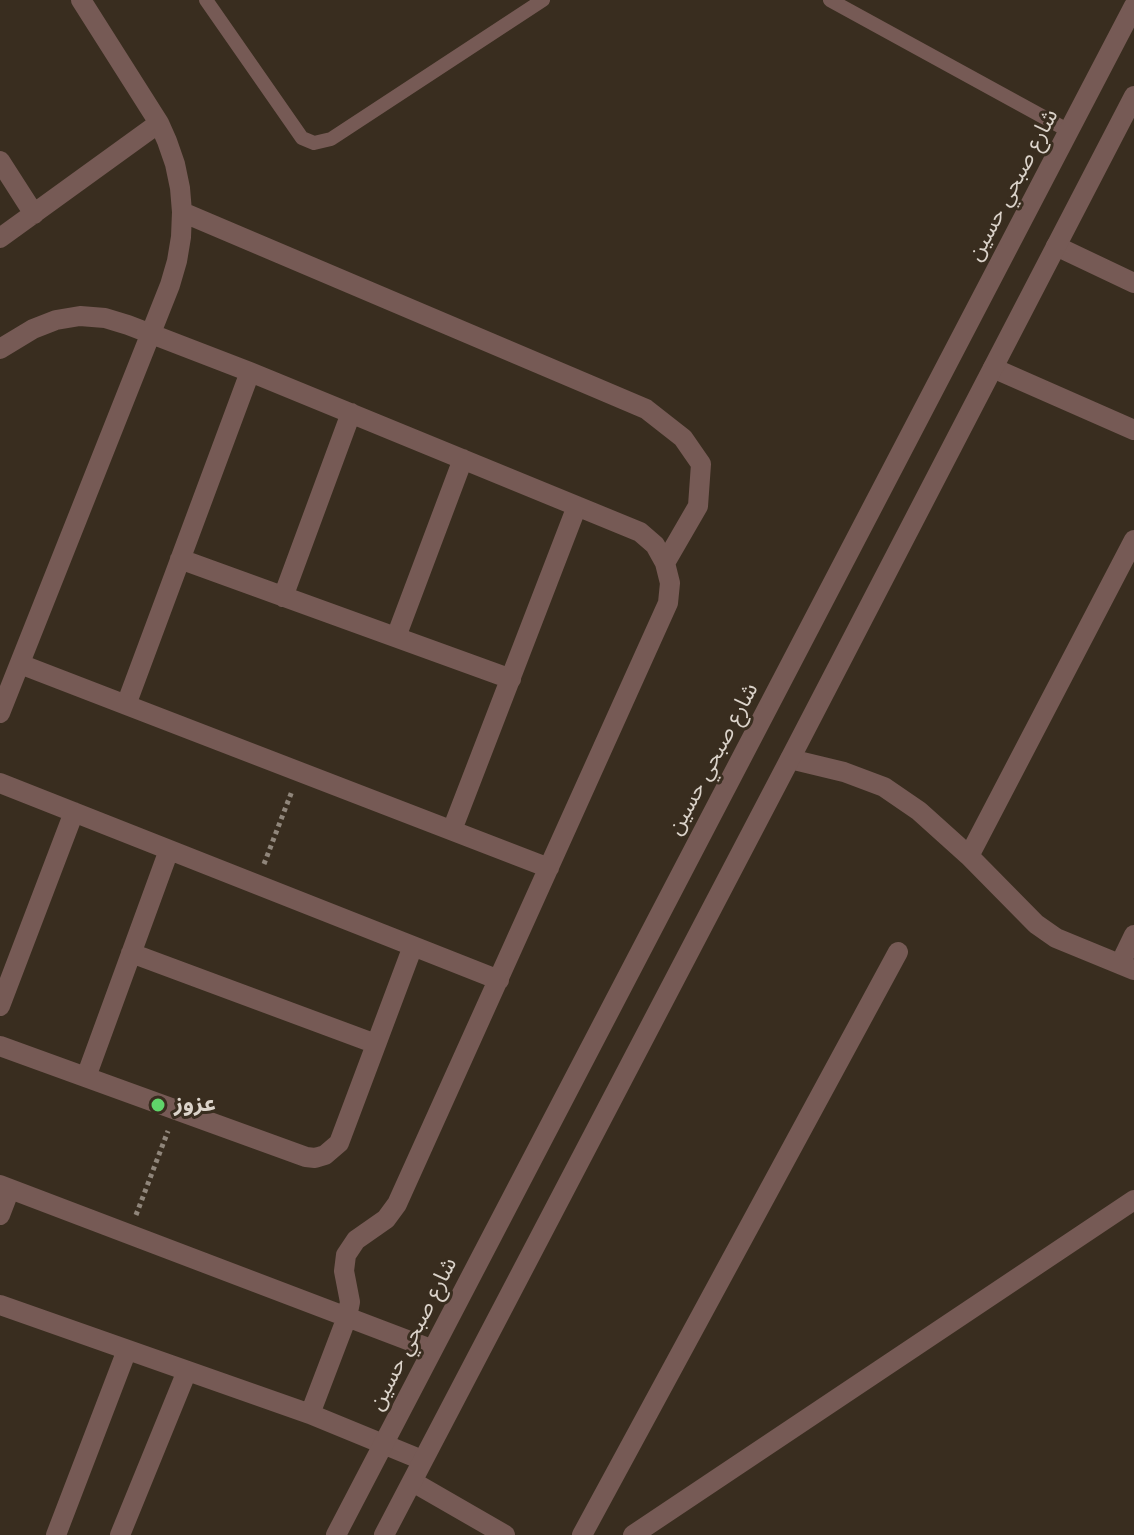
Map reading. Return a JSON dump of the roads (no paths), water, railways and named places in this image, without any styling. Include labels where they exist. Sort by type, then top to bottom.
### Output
[{"type":"street","points":[[0,713],[177,261],[182,212],[175,164],[167,141],[159,123],[81,0]]},
{"type":"street","name":"شارع صبحي حسين","points":[[336,1535],[1134,6]]},
{"type":"street","points":[[384,1535],[1134,96]]},
{"type":"street","points":[[0,238],[159,123]]},
{"type":"street","points":[[0,161],[34,214]]},
{"type":"street","points":[[182,212],[646,409],[683,438],[701,464],[698,506],[665,563]]},
{"type":"street","points":[[1056,246],[1134,283]]},
{"type":"street","points":[[0,349],[33,329],[56,320],[80,316],[105,318],[250,372],[640,532],[655,545],[665,563],[670,583],[668,603],[397,1204],[386,1219],[356,1240],[346,1255],[344,1271],[350,1302],[347,1317],[310,1414]]},
{"type":"street","points":[[993,368],[1134,430]]},
{"type":"street","points":[[126,705],[250,372]]},
{"type":"street","points":[[283,597],[351,413]]},
{"type":"street","points":[[396,637],[463,459]]},
{"type":"street","points":[[452,830],[577,506]]},
{"type":"street","points":[[969,856],[1134,540]]},
{"type":"street","points":[[180,559],[511,679]]},
{"type":"street","points":[[20,664],[549,868]]},
{"type":"street","points":[[790,759],[844,772],[884,787],[919,811],[1036,924],[1056,938],[1127,967],[1134,935]]},
{"type":"street","points":[[0,783],[499,980]]},
{"type":"street","points":[[0,1006],[74,812]]},
{"type":"street","points":[[86,1077],[169,850]]},
{"type":"street","points":[[0,1046],[315,1158],[325,1155],[339,1143],[413,946]]},
{"type":"street","points":[[582,1535],[898,952]]},
{"type":"street","points":[[131,953],[376,1044]]},
{"type":"street","points":[[0,1215],[5,1187],[431,1349]]},
{"type":"street","points":[[633,1535],[1134,1200]]},
{"type":"street","points":[[0,1305],[310,1414],[422,1460]]},
{"type":"street","points":[[56,1535],[127,1350]]},
{"type":"street","points":[[120,1535],[187,1371]]},
{"type":"street","points":[[413,1482],[505,1535]]},
{"type":"lane","points":[[206,0],[302,138],[314,143],[331,139],[543,0]]},
{"type":"lane","points":[[830,0],[1069,131]]},
{"type":"place","name":"عزوز","points":[[158,1105]]}]
